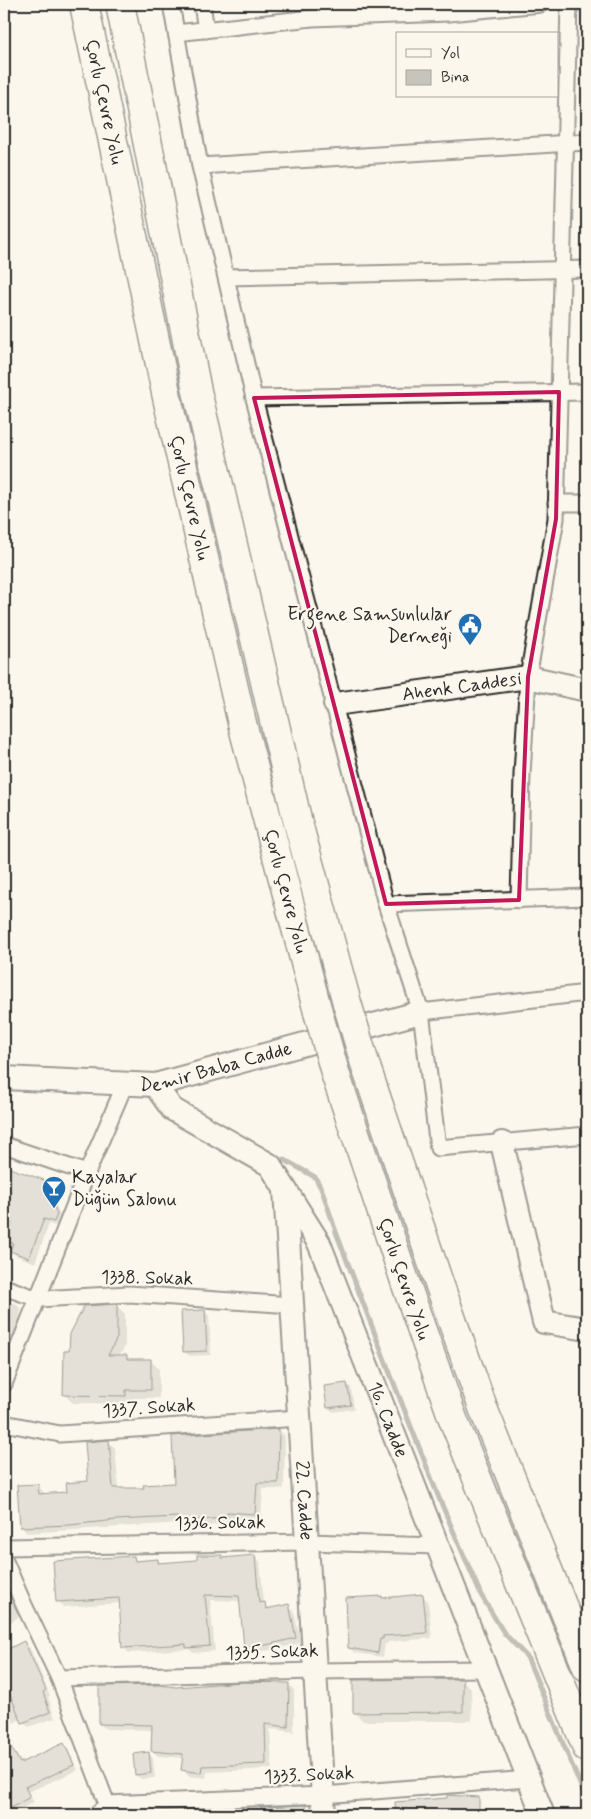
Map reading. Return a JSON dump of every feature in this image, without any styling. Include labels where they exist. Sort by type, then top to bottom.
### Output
[{"type":"highway","name":"Çorlu Çevre Yolu","points":[[84,4],[168,402],[237,704],[336,1076],[453,1419],[587,1748]]},
{"type":"highway","name":"Çorlu Çevre Yolu","points":[[120,4],[200,401],[296,814],[347,1004],[366,1067],[439,1284],[483,1408],[587,1666]]},
{"type":"street","points":[[171,4],[200,166],[254,398],[386,904],[421,1012],[438,1148],[587,1135]]},
{"type":"street","points":[[202,4],[206,30]]},
{"type":"street","points":[[176,33],[206,30],[312,11],[541,4]]},
{"type":"street","points":[[518,900],[522,774],[528,677],[556,519],[569,4]]},
{"type":"street","points":[[200,166],[587,142]]},
{"type":"street","points":[[226,276],[587,269]]},
{"type":"street","points":[[254,398],[587,392]]},
{"type":"street","points":[[556,503],[587,503]]},
{"type":"street","name":"Ahenk Caddesi","points":[[335,704],[528,677],[587,690]]},
{"type":"street","points":[[386,904],[587,897]]},
{"type":"street","points":[[421,1012],[587,993]]},
{"type":"street","name":"Demir Baba Cadde","points":[[4,1078],[155,1085],[421,1012]]},
{"type":"street","points":[[4,1384],[87,1173],[126,1084]]},
{"type":"street","name":"16. Cadde","points":[[155,1085],[172,1109],[270,1165],[319,1243],[542,1815]]},
{"type":"street","points":[[502,1142],[544,1322],[587,1329]]},
{"type":"street","points":[[4,1145],[87,1173]]},
{"type":"street","name":"22. Cadde","points":[[284,1187],[323,1805]]},
{"type":"street","name":"1338. Sokak","points":[[4,1287],[38,1299],[130,1294],[292,1305]]},
{"type":"street","name":"1337. Sokak","points":[[4,1423],[60,1434],[299,1418]]},
{"type":"street","name":"1336. Sokak","points":[[4,1547],[307,1542],[437,1546]]},
{"type":"street","points":[[4,1559],[59,1678],[103,1812]]},
{"type":"street","name":"1335. Sokak","points":[[59,1678],[315,1671],[485,1669]]},
{"type":"street","name":"1333. Sokak","points":[[103,1812],[323,1805],[528,1779]]},
{"type":"highlighted area","points":[[559,392],[556,519],[528,677],[519,900],[386,904],[254,398]]},
{"type":"building","points":[[4,1166],[44,1180],[57,1214],[54,1222],[44,1219],[29,1258],[10,1251],[13,1243],[5,1241],[12,1223],[4,1222]]},
{"type":"building","points":[[117,1304],[117,1338],[108,1355],[127,1355],[127,1359],[151,1359],[151,1390],[126,1390],[126,1396],[63,1395],[64,1351],[69,1351],[70,1334],[84,1306]]},
{"type":"building","points":[[205,1310],[207,1351],[183,1352],[181,1311]]},
{"type":"building","points":[[347,1383],[351,1405],[327,1408],[324,1386]]},
{"type":"building","points":[[279,1429],[278,1483],[257,1483],[255,1514],[227,1512],[227,1518],[178,1521],[178,1517],[20,1527],[17,1485],[38,1484],[39,1494],[67,1492],[66,1483],[88,1481],[85,1442],[109,1440],[113,1488],[144,1488],[143,1485],[174,1483],[172,1436]]},
{"type":"building","points":[[197,1555],[222,1555],[222,1558],[255,1555],[259,1603],[265,1602],[266,1609],[289,1604],[296,1638],[266,1645],[244,1647],[239,1596],[205,1595],[210,1646],[186,1648],[186,1644],[122,1648],[119,1598],[56,1602],[53,1561],[134,1556],[135,1561],[158,1559],[158,1563],[197,1560]]},
{"type":"building","points":[[423,1594],[427,1633],[383,1636],[383,1639],[380,1639],[378,1653],[348,1648],[346,1598],[382,1596],[382,1598]]},
{"type":"building","points":[[24,1641],[46,1690],[43,1692],[50,1712],[22,1723],[4,1680],[4,1651]]},
{"type":"building","points":[[463,1679],[463,1712],[353,1713],[353,1680]]},
{"type":"building","points":[[243,1682],[289,1683],[288,1727],[265,1724],[266,1764],[202,1766],[201,1773],[181,1770],[183,1754],[151,1751],[152,1725],[99,1724],[99,1686],[159,1685],[176,1687]]},
{"type":"building","points":[[4,1734],[20,1763],[64,1743],[74,1765],[25,1787],[30,1797],[4,1812]]},
{"type":"building","points":[[149,1752],[151,1773],[135,1775],[133,1754]]},
{"type":"building","points":[[447,1795],[479,1797],[479,1815],[396,1815],[395,1802],[447,1798]]},
{"type":"building","points":[[306,1805],[307,1815],[262,1815],[261,1807]]},
{"type":"waterway","points":[[283,1159],[315,1177],[322,1190],[386,1363],[439,1498],[481,1595],[504,1633],[527,1657],[587,1801]]},
{"type":"place","name":"Ergene Samsunlular Derneği","points":[[470,646]]},
{"type":"place","name":"Kayalar Düğün Salonu","points":[[54,1209]]}]
